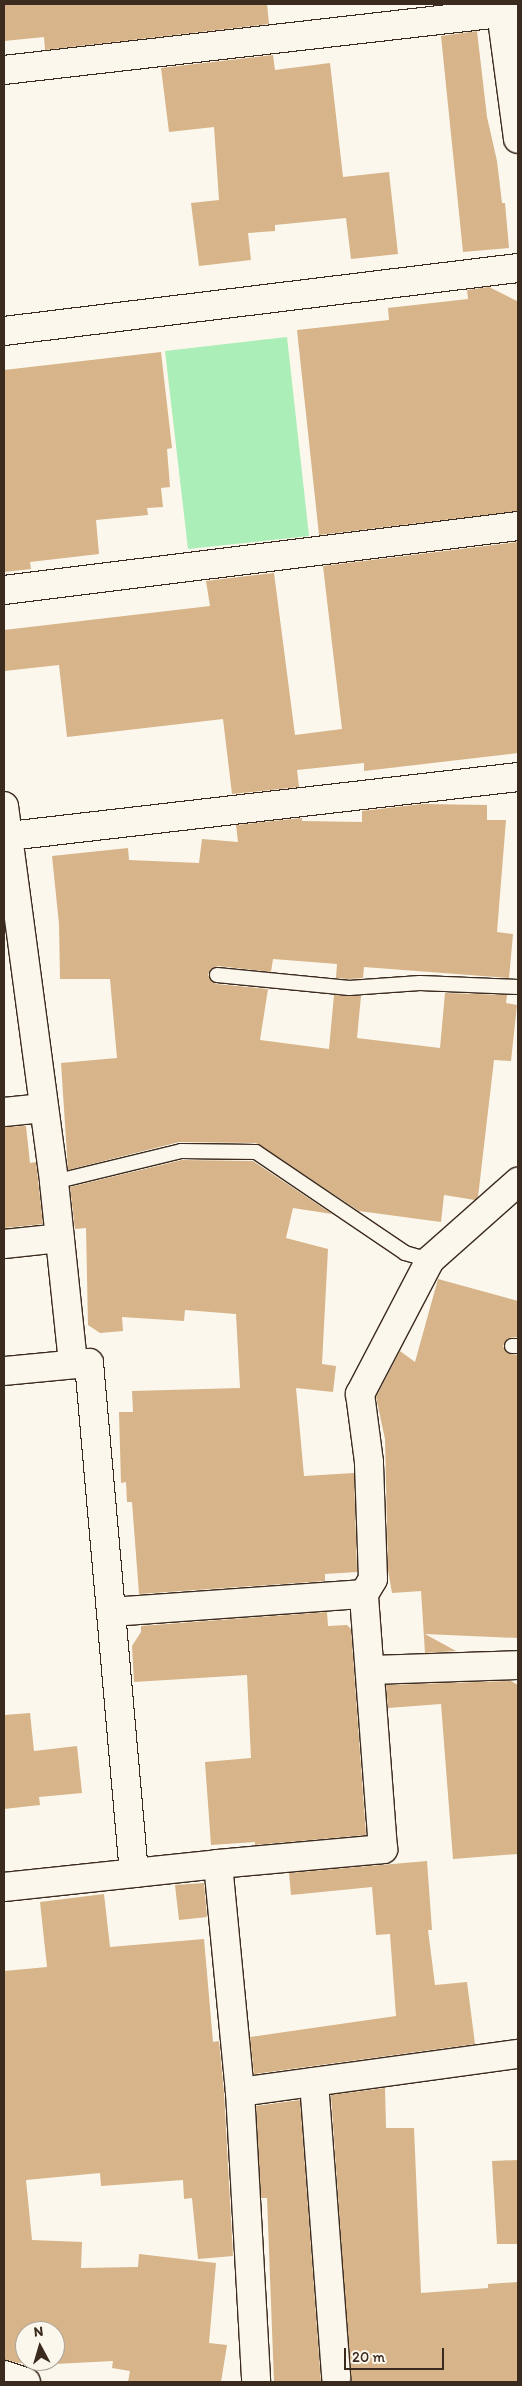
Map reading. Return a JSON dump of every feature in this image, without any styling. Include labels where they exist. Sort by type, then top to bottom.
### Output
[{"type":"street","points":[[4,70],[506,9],[518,139]]},
{"type":"street","points":[[4,331],[518,268]]},
{"type":"street","points":[[4,590],[518,526]]},
{"type":"street","points":[[8,836],[518,777]]},
{"type":"street","points":[[4,806],[60,1238],[81,1364],[111,1612],[134,1873]]},
{"type":"street","points":[[4,1112],[44,1108]]},
{"type":"street","points":[[4,1887],[218,1864],[383,1849],[364,1594],[373,1579],[369,1462],[360,1394],[430,1260],[518,1176]]},
{"type":"street","points":[[4,1244],[60,1238]]},
{"type":"street","points":[[4,1371],[81,1364]]},
{"type":"street","points":[[111,1612],[364,1594]]},
{"type":"street","points":[[370,1670],[518,1665]]},
{"type":"street","points":[[218,1864],[240,2092],[256,2382]]},
{"type":"street","points":[[240,2092],[518,2054]]},
{"type":"street","points":[[314,2082],[336,2378]]},
{"type":"street","points":[[4,2375],[26,2382]]},
{"type":"lane","points":[[217,975],[349,988],[420,983],[518,987]]},
{"type":"lane","points":[[54,1182],[181,1151],[256,1152],[405,1253],[430,1260]]},
{"type":"green space","points":[[287,337],[309,536],[188,549],[165,351]]},
{"type":"building","points":[[4,4],[267,4],[269,24],[45,50],[44,37],[4,41]]},
{"type":"building","points":[[477,31],[487,117],[497,161],[502,203],[505,203],[509,248],[463,252],[441,36]]},
{"type":"building","points":[[273,55],[275,70],[330,63],[343,177],[389,172],[398,254],[351,259],[346,218],[275,225],[275,231],[248,233],[251,260],[199,266],[191,203],[219,200],[214,127],[169,132],[161,68]]},
{"type":"building","points":[[489,287],[517,301],[518,511],[319,535],[297,330],[389,320],[388,308],[468,299],[467,290]]},
{"type":"building","points":[[161,352],[172,448],[167,449],[170,487],[161,488],[163,507],[147,508],[148,515],[96,520],[99,554],[30,562],[31,569],[4,572],[4,370]]},
{"type":"building","points":[[518,542],[518,753],[364,771],[364,763],[297,770],[299,787],[232,794],[223,719],[67,737],[59,665],[4,671],[4,630],[210,606],[206,581],[274,573],[295,735],[342,729],[323,566]]},
{"type":"building","points":[[423,804],[487,805],[487,820],[506,820],[497,932],[513,934],[509,978],[364,967],[363,978],[336,978],[337,964],[273,959],[271,972],[218,966],[210,970],[208,975],[216,984],[268,989],[260,1040],[329,1049],[334,995],[361,996],[357,1038],[440,1048],[445,993],[507,995],[506,1003],[517,1005],[511,1061],[494,1060],[478,1197],[475,1200],[444,1195],[441,1222],[359,1211],[256,1143],[179,1142],[68,1170],[61,1063],[117,1058],[110,979],[60,979],[59,924],[52,856],[128,848],[129,860],[199,863],[202,839],[238,842],[236,825],[302,818],[302,821],[362,822],[362,811]]},
{"type":"building","points":[[26,1126],[30,1163],[36,1162],[43,1224],[4,1228],[4,1127]]},
{"type":"building","points":[[182,1160],[253,1161],[332,1214],[293,1208],[286,1238],[328,1249],[322,1364],[336,1366],[333,1392],[296,1388],[304,1476],[354,1473],[357,1572],[325,1574],[325,1581],[139,1594],[132,1502],[127,1502],[126,1482],[121,1483],[119,1412],[133,1412],[132,1391],[240,1388],[236,1314],[185,1310],[184,1321],[122,1317],[123,1331],[100,1333],[88,1325],[86,1228],[75,1229],[70,1187]]},
{"type":"building","points":[[438,1279],[518,1301],[518,1337],[508,1338],[503,1346],[507,1353],[518,1355],[518,1638],[425,1634],[456,1651],[425,1653],[421,1591],[392,1593],[388,1570],[385,1439],[376,1397],[400,1351],[415,1362]]},
{"type":"building","points":[[327,1612],[328,1626],[347,1625],[351,1629],[366,1835],[255,1845],[255,1842],[211,1845],[205,1762],[251,1758],[247,1675],[134,1682],[132,1646],[141,1632],[141,1626]]},
{"type":"building","points":[[511,1681],[518,1685],[518,1854],[453,1859],[441,1704],[388,1708],[386,1685]]},
{"type":"building","points":[[30,1713],[34,1751],[77,1746],[82,1793],[39,1797],[40,1805],[4,1809],[4,1715]]},
{"type":"building","points":[[427,1861],[432,1930],[428,1930],[435,1985],[467,1982],[475,2044],[254,2074],[250,2037],[396,2016],[390,1934],[376,1935],[372,1887],[291,1895],[289,1873]]},
{"type":"building","points":[[204,1883],[207,1917],[179,1920],[175,1885]]},
{"type":"building","points":[[104,1894],[110,1947],[204,1939],[213,2042],[219,2041],[224,2093],[233,2256],[198,2259],[192,2198],[184,2199],[183,2180],[101,2186],[100,2173],[26,2180],[32,2240],[82,2242],[81,2268],[138,2267],[139,2254],[216,2263],[209,2343],[227,2345],[221,2382],[128,2382],[130,2371],[112,2368],[113,2361],[65,2363],[65,2321],[15,2321],[15,2362],[4,2359],[4,1971],[47,1967],[40,1902]]},
{"type":"building","points":[[385,2088],[386,2128],[414,2128],[421,2293],[488,2288],[488,2284],[518,2282],[518,2382],[351,2382],[331,2095]]},
{"type":"building","points":[[300,2100],[321,2382],[274,2382],[267,2198],[261,2198],[256,2106]]},
{"type":"building","points":[[518,2160],[518,2244],[497,2244],[492,2161]]}]
